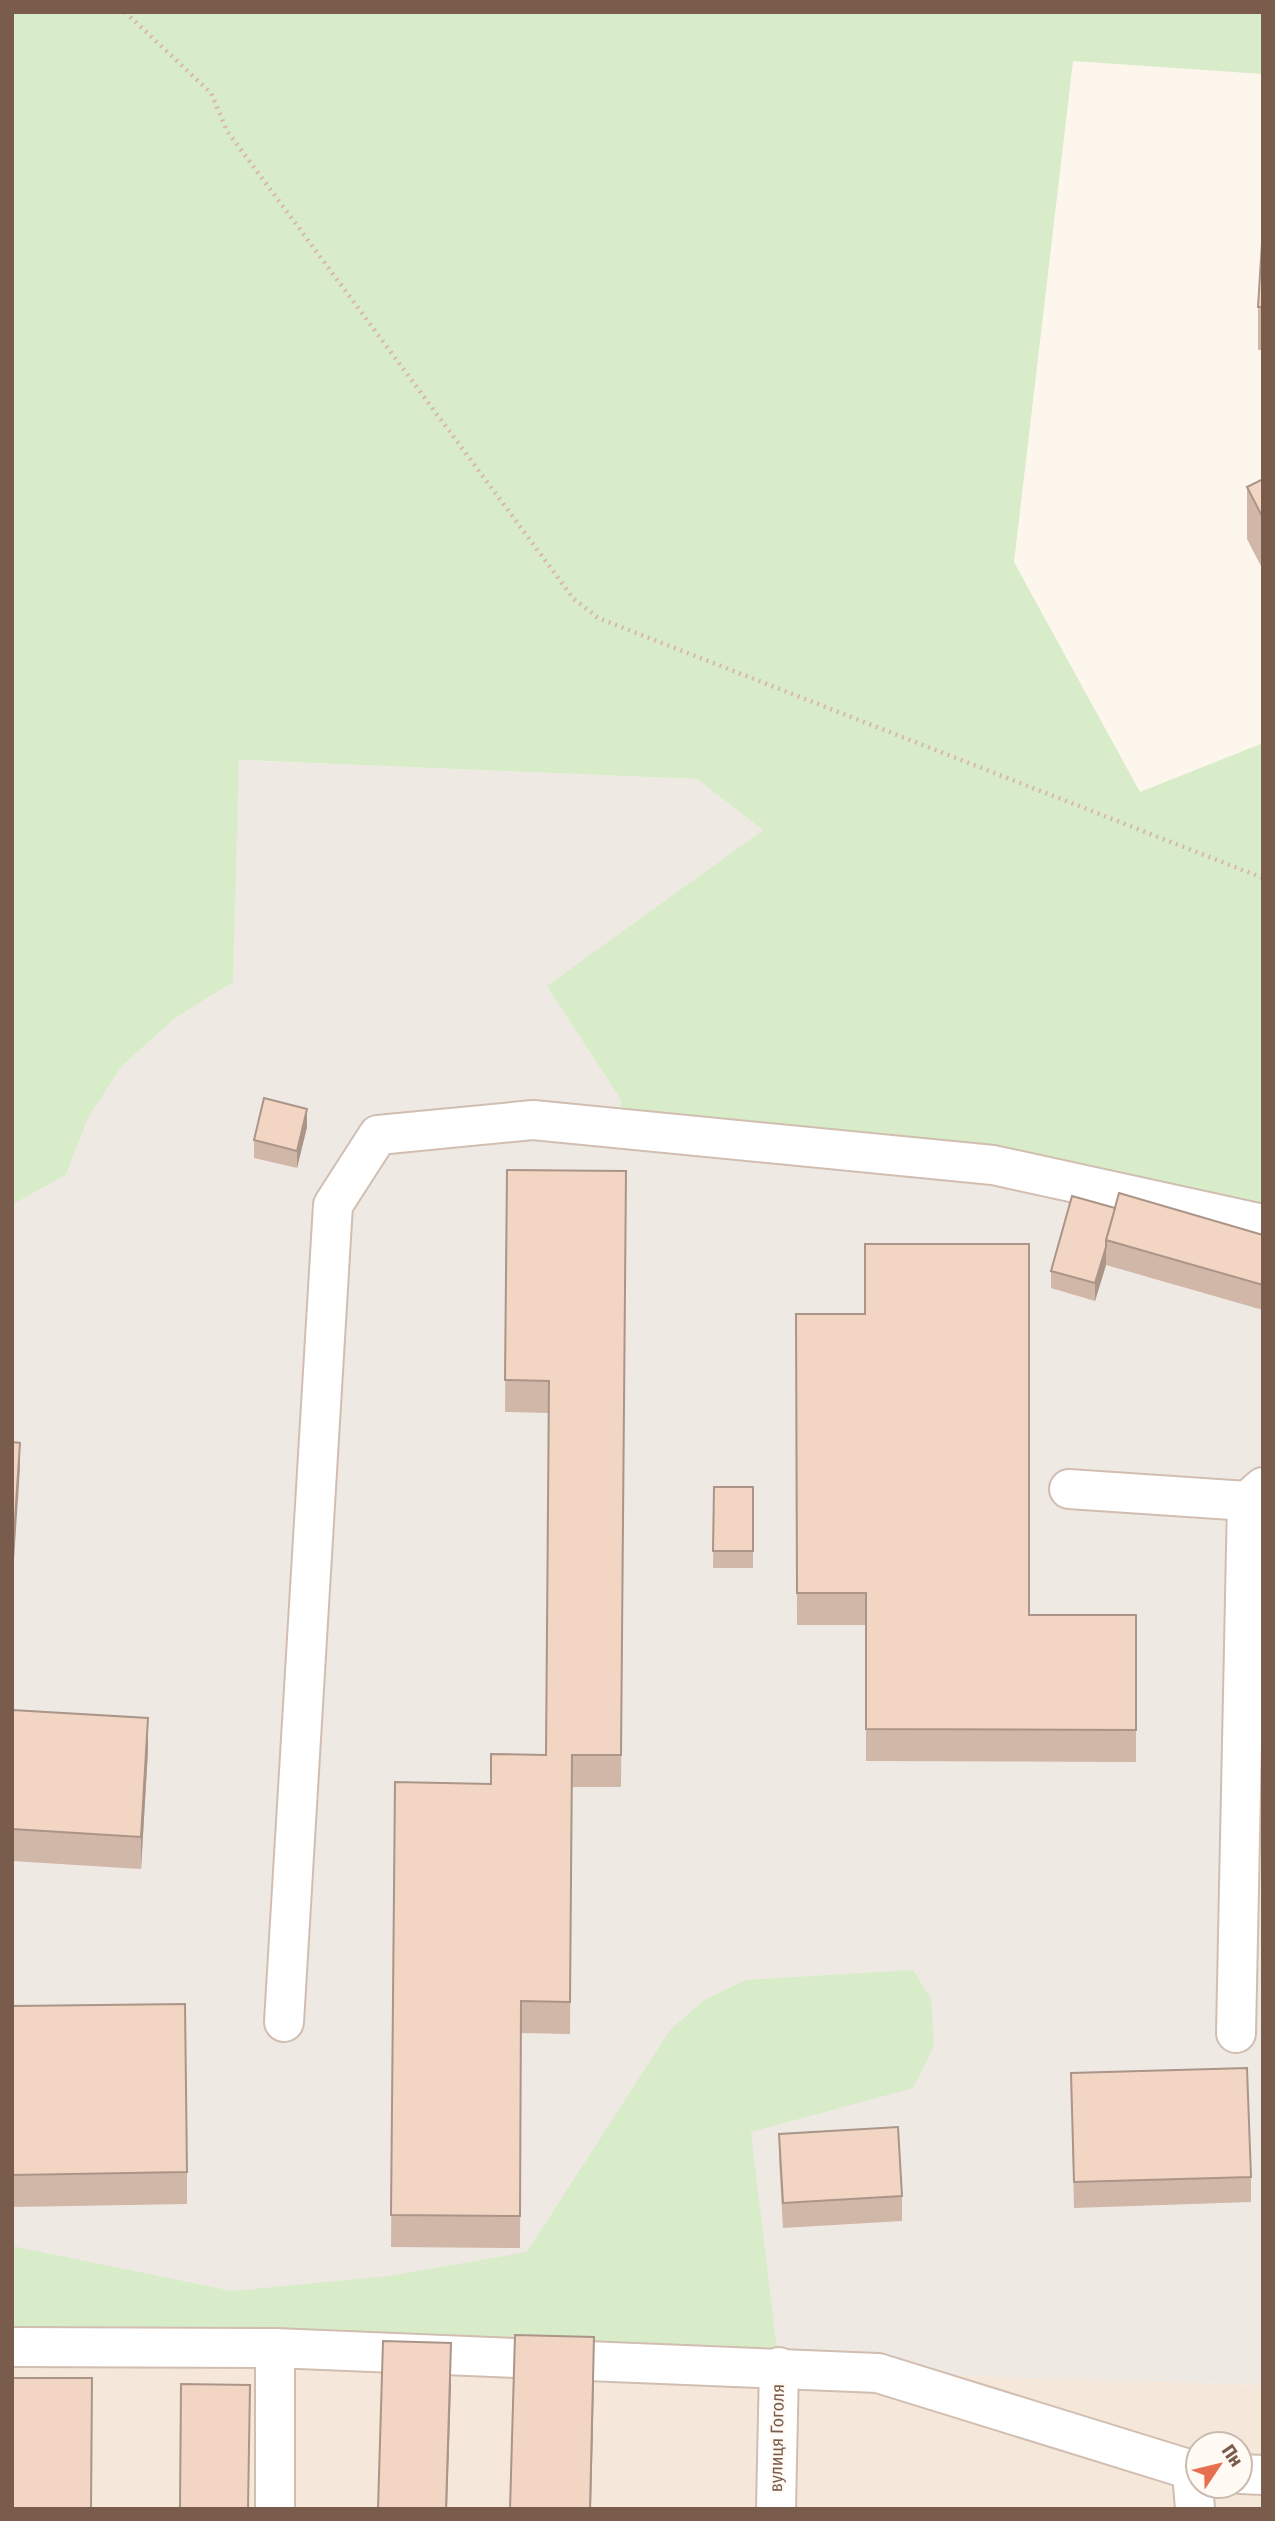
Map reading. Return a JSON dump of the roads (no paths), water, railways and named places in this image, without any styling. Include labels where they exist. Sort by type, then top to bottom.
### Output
[{"type":"street","points":[[284,2022],[333,1205],[378,1135],[533,1120],[979,1164],[1263,1224]]},
{"type":"street","points":[[1069,1489],[1255,1494],[1236,2033]]},
{"type":"street","points":[[12,2347],[275,2348],[878,2373],[1184,2469]]},
{"type":"street","points":[[275,2348],[275,2509]]},
{"type":"street","name":"вулиця Гоголя","points":[[776,2509],[779,2367]]}]
